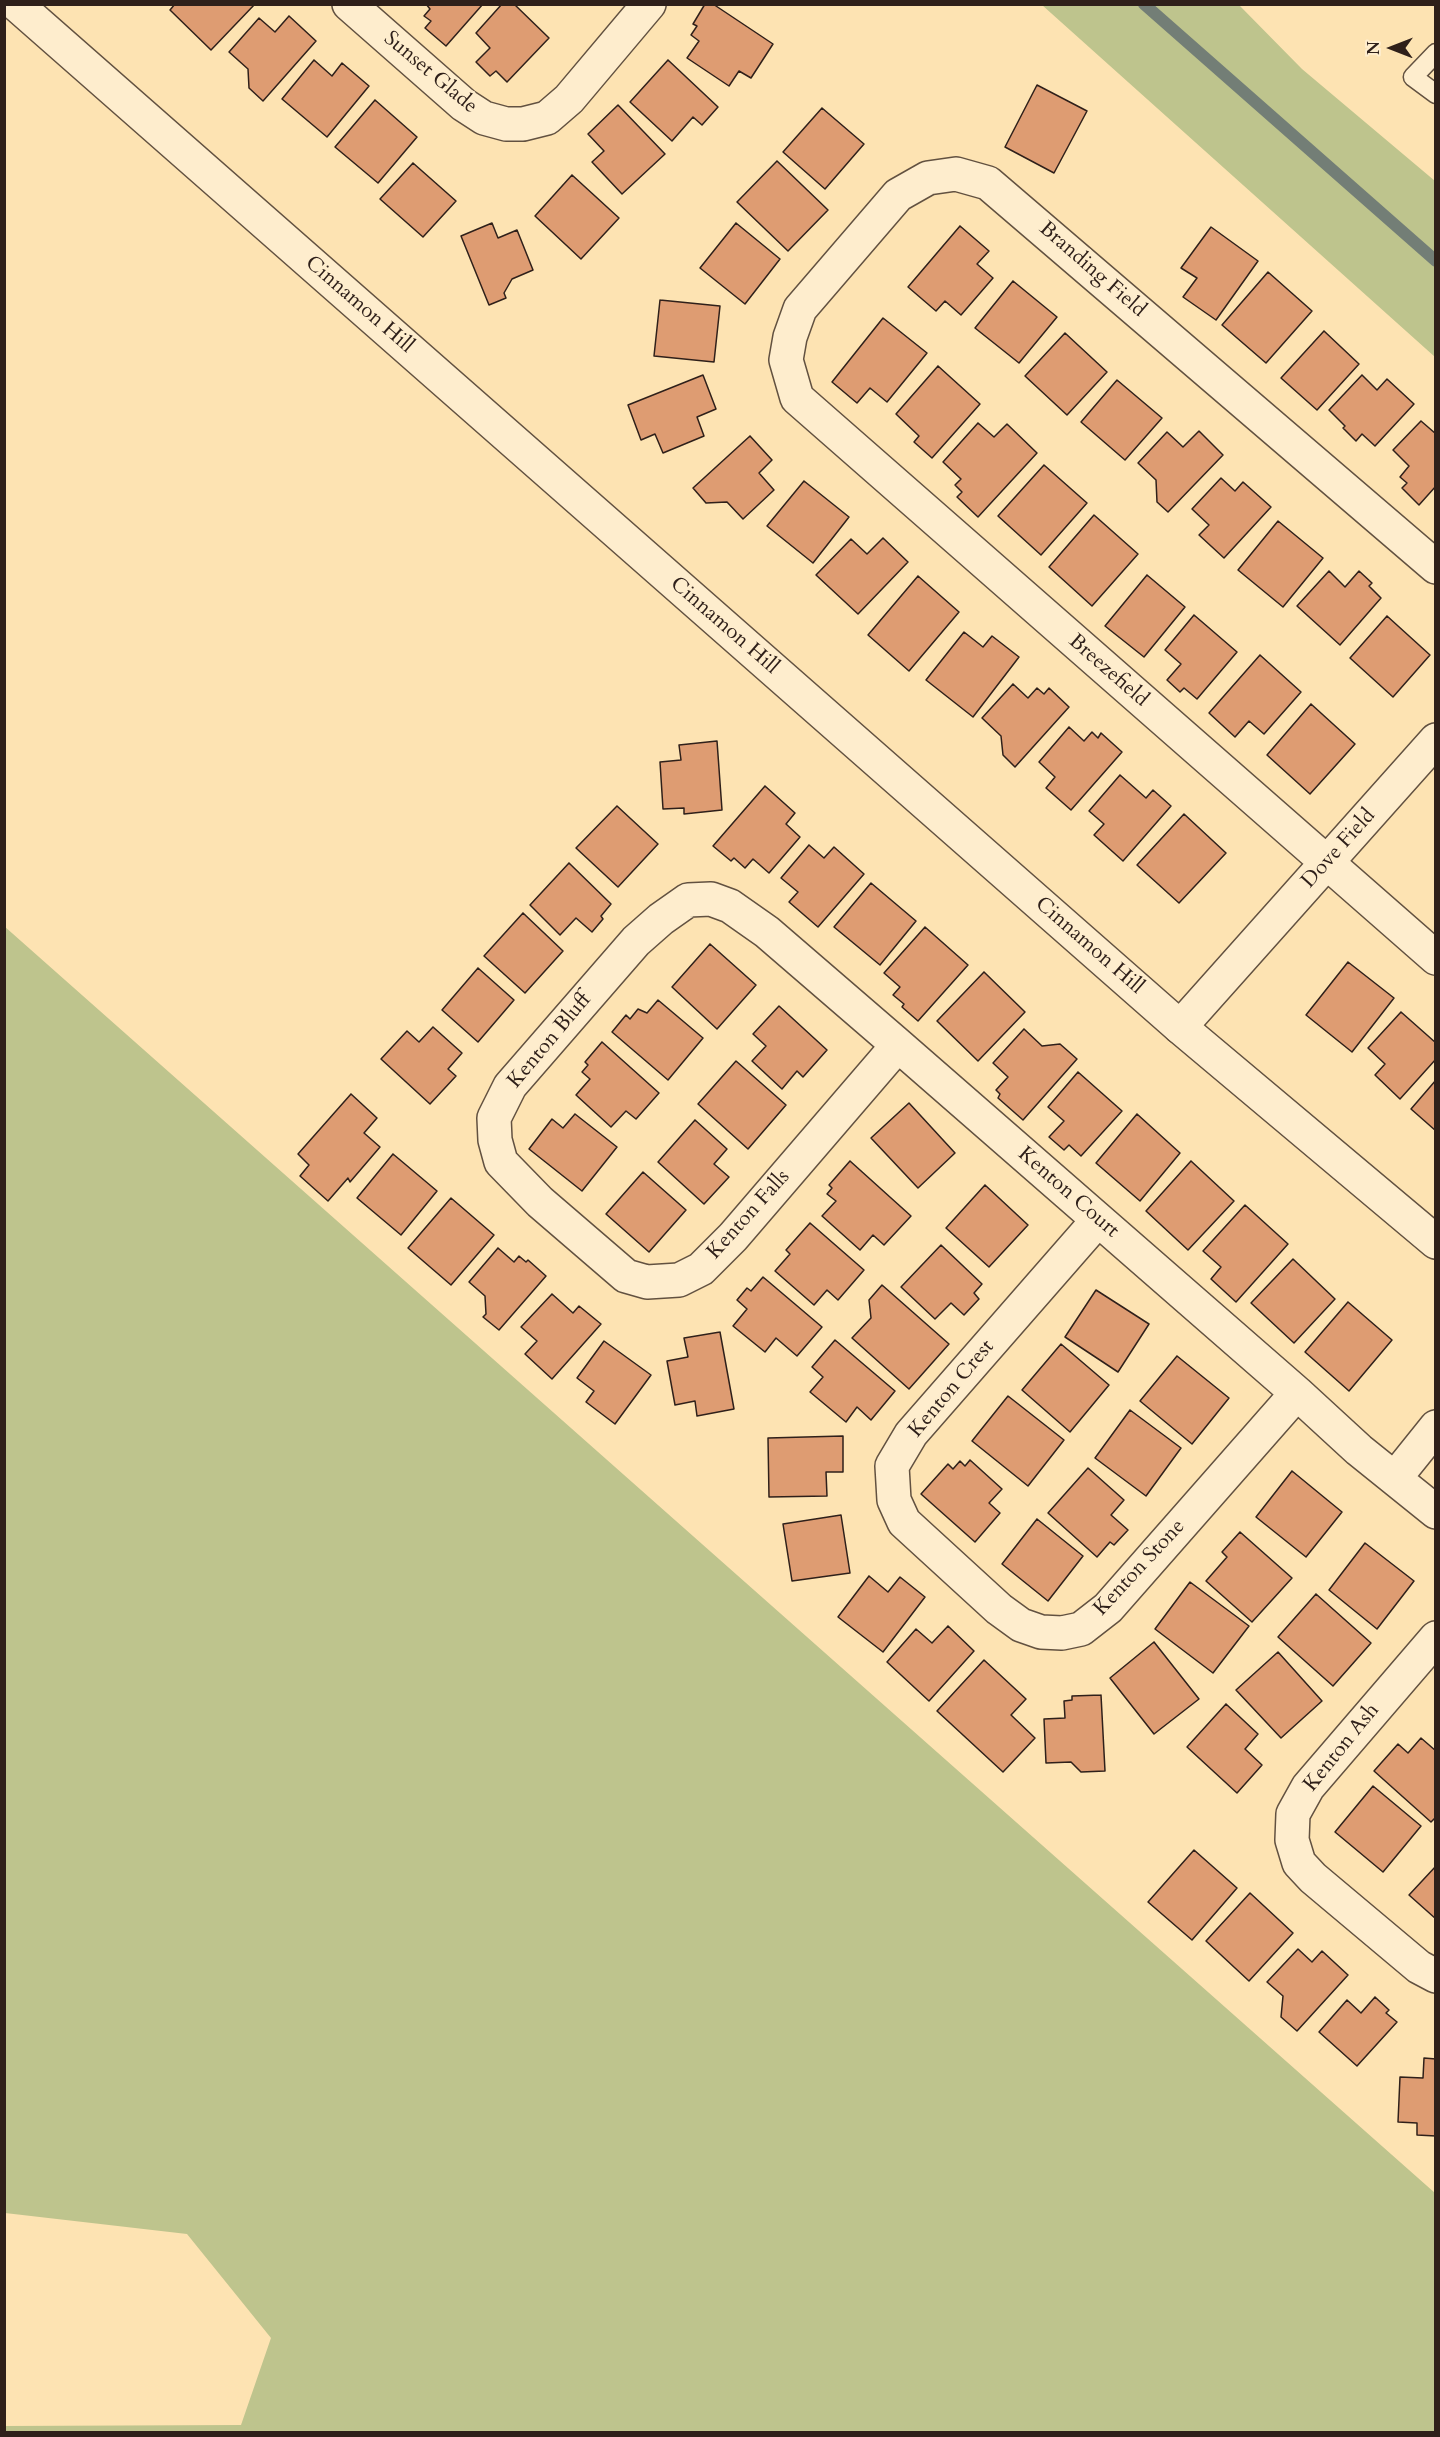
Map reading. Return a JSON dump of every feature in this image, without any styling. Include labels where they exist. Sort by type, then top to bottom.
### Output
[{"type":"street","name":"Cinnamon Hill","points":[[16,4],[1180,1026],[1436,1242]]},
{"type":"street","name":"Sunset Glade","points":[[348,4],[464,105],[484,118],[506,124],[523,124],[547,118],[569,99],[649,4]]},
{"type":"street","name":"Branding Field","points":[[790,378],[786,360],[789,337],[800,309],[898,195],[928,178],[956,174],[988,183],[1436,567]]},
{"type":"street","name":"Breezefield","points":[[790,378],[797,398],[1436,958]]},
{"type":"street","name":"Dove Field","points":[[1180,1026],[1436,740]]},
{"type":"street","name":"Kenton Court","points":[[688,900],[711,899],[730,906],[767,932],[1297,1393],[1359,1450],[1436,1512]]},
{"type":"street","name":"Kenton Bluff","points":[[569,1226],[540,1202],[501,1162],[495,1140],[494,1118],[510,1086],[636,941],[688,900]]},
{"type":"street","name":"Kenton Falls","points":[[569,1226],[626,1276],[647,1282],[679,1280],[701,1269],[898,1045]]},
{"type":"street","name":"Kenton Crest","points":[[953,1567],[904,1522],[894,1500],[892,1466],[911,1434],[1098,1220]]},
{"type":"street","name":"Kenton Stone","points":[[953,1567],[999,1609],[1021,1625],[1041,1632],[1062,1633],[1082,1629],[1108,1608],[1297,1393]]},
{"type":"street","points":[[1395,1478],[1436,1427]]},
{"type":"street","name":"Kenton Ash","points":[[1436,1638],[1308,1787],[1293,1814],[1292,1840],[1299,1863],[1360,1920],[1419,1967],[1436,1976]]},
{"type":"lane","points":[[1436,53],[1413,77],[1436,94]]},
{"type":"green space","points":[[1042,5],[1239,5],[1302,69],[1435,181],[1435,357]]},
{"type":"green space","points":[[4,926],[1435,2193],[1435,2432],[5,2432],[5,2426],[241,2425],[271,2338],[187,2234],[5,2213]]},
{"type":"building","points":[[175,4],[255,4],[211,50],[170,10]]},
{"type":"building","points":[[426,4],[483,4],[446,46],[425,28],[431,21],[424,16],[430,9]]},
{"type":"building","points":[[502,4],[514,4],[549,38],[507,82],[496,71],[490,76],[476,62],[490,48],[476,33]]},
{"type":"building","points":[[705,4],[713,4],[773,44],[751,78],[739,71],[729,86],[687,58],[699,41],[691,35],[697,26],[693,24]]},
{"type":"building","points":[[289,16],[316,41],[263,101],[249,88],[248,69],[229,52],[259,18],[275,32]]},
{"type":"building","points":[[314,60],[332,76],[342,63],[369,86],[327,137],[282,99]]},
{"type":"building","points":[[668,60],[718,107],[702,125],[693,117],[672,141],[630,102]]},
{"type":"building","points":[[1037,85],[1087,111],[1054,173],[1005,147]]},
{"type":"building","points":[[375,100],[417,137],[378,183],[335,147]]},
{"type":"building","points":[[618,105],[665,154],[622,194],[592,162],[604,151],[588,134]]},
{"type":"building","points":[[822,108],[864,144],[825,189],[783,152]]},
{"type":"building","points":[[777,161],[828,210],[788,251],[737,202]]},
{"type":"building","points":[[413,163],[456,201],[423,237],[380,199]]},
{"type":"building","points":[[572,175],[619,218],[581,259],[535,216]]},
{"type":"building","points":[[492,223],[498,238],[517,230],[533,270],[512,279],[504,293],[506,298],[489,305],[461,236]]},
{"type":"building","points":[[736,223],[780,259],[745,304],[700,268]]},
{"type":"building","points":[[960,226],[989,251],[977,264],[993,278],[961,315],[945,301],[936,311],[908,287]]},
{"type":"building","points":[[1211,227],[1258,261],[1216,320],[1183,297],[1197,278],[1181,268]]},
{"type":"building","points":[[1268,272],[1312,311],[1266,363],[1222,325]]},
{"type":"building","points":[[1013,281],[1057,317],[1019,363],[975,328]]},
{"type":"building","points":[[660,300],[720,306],[714,362],[654,356]]},
{"type":"building","points":[[883,318],[927,353],[887,402],[870,388],[857,403],[832,382]]},
{"type":"building","points":[[1324,331],[1359,364],[1317,410],[1281,378]]},
{"type":"building","points":[[1065,333],[1107,372],[1067,415],[1025,376]]},
{"type":"building","points":[[938,366],[980,404],[932,458],[914,442],[919,436],[896,414]]},
{"type":"building","points":[[703,375],[716,409],[697,417],[704,436],[663,453],[655,434],[641,440],[628,405]]},
{"type":"building","points":[[1362,375],[1377,390],[1387,379],[1414,404],[1375,446],[1362,434],[1356,441],[1329,410]]},
{"type":"building","points":[[1117,380],[1162,418],[1125,460],[1081,422]]},
{"type":"building","points":[[1421,421],[1436,434],[1436,486],[1419,505],[1402,488],[1407,483],[1400,477],[1409,466],[1393,450]]},
{"type":"building","points":[[978,423],[994,437],[1007,424],[1037,453],[978,517],[957,497],[962,492],[955,485],[961,479],[943,462]]},
{"type":"building","points":[[1199,431],[1223,455],[1168,512],[1157,502],[1156,480],[1138,463],[1167,432],[1183,447]]},
{"type":"building","points":[[750,436],[772,460],[759,473],[774,490],[743,519],[727,502],[706,503],[693,488]]},
{"type":"building","points":[[1044,465],[1087,503],[1041,555],[998,516]]},
{"type":"building","points":[[1221,478],[1235,491],[1243,482],[1271,507],[1224,558],[1199,535],[1209,525],[1192,509]]},
{"type":"building","points":[[804,481],[849,517],[813,563],[767,526]]},
{"type":"building","points":[[1094,515],[1138,554],[1092,606],[1049,567]]},
{"type":"building","points":[[1278,521],[1323,558],[1283,607],[1238,570]]},
{"type":"building","points":[[883,538],[908,562],[858,614],[816,575],[851,539],[867,554]]},
{"type":"building","points":[[1329,571],[1345,587],[1359,571],[1372,583],[1369,586],[1381,598],[1340,645],[1297,606]]},
{"type":"building","points":[[1147,575],[1185,607],[1144,657],[1105,626]]},
{"type":"building","points":[[918,576],[959,612],[909,671],[868,635]]},
{"type":"building","points":[[1194,615],[1237,652],[1197,699],[1184,688],[1180,692],[1167,680],[1181,664],[1165,650]]},
{"type":"building","points":[[1387,616],[1430,655],[1393,697],[1350,658]]},
{"type":"building","points":[[964,632],[983,647],[992,636],[1019,657],[973,717],[926,680]]},
{"type":"building","points":[[1260,655],[1301,692],[1264,734],[1249,721],[1235,737],[1209,713]]},
{"type":"building","points":[[1013,684],[1028,698],[1037,688],[1044,694],[1049,688],[1069,707],[1015,767],[1003,755],[1001,736],[982,718]]},
{"type":"building","points":[[1311,704],[1355,744],[1310,794],[1267,755]]},
{"type":"building","points":[[1069,727],[1084,741],[1092,732],[1098,738],[1101,733],[1122,752],[1071,810],[1046,788],[1055,777],[1039,762]]},
{"type":"building","points":[[717,741],[722,810],[684,814],[684,808],[663,809],[660,762],[681,760],[679,745]]},
{"type":"building","points":[[1120,775],[1146,798],[1153,790],[1171,806],[1123,861],[1094,835],[1104,824],[1089,811]]},
{"type":"building","points":[[765,786],[795,813],[786,824],[800,837],[769,873],[753,859],[745,868],[734,858],[731,861],[713,846]]},
{"type":"building","points":[[617,806],[658,844],[618,887],[576,848]]},
{"type":"building","points":[[1184,814],[1226,853],[1179,903],[1137,865]]},
{"type":"building","points":[[809,845],[824,858],[834,847],[864,874],[818,927],[789,902],[798,892],[781,878]]},
{"type":"building","points":[[569,863],[611,904],[601,916],[603,919],[592,932],[576,918],[560,935],[530,905]]},
{"type":"building","points":[[871,883],[916,921],[880,965],[834,927]]},
{"type":"building","points":[[523,913],[563,951],[525,993],[484,956]]},
{"type":"building","points":[[925,927],[968,965],[918,1021],[902,1007],[904,1004],[893,995],[900,987],[884,973]]},
{"type":"building","points":[[710,944],[756,985],[717,1029],[672,987]]},
{"type":"building","points":[[1348,962],[1394,998],[1352,1052],[1306,1015]]},
{"type":"building","points":[[478,968],[514,1000],[478,1042],[442,1010]]},
{"type":"building","points":[[984,972],[1025,1012],[978,1061],[937,1021]]},
{"type":"building","points":[[658,1000],[703,1038],[668,1080],[612,1032],[626,1015],[630,1019],[638,1009],[647,1013]]},
{"type":"building","points":[[779,1006],[827,1050],[803,1077],[797,1071],[782,1089],[752,1061],[766,1046],[753,1034]]},
{"type":"building","points":[[1401,1012],[1436,1043],[1436,1059],[1400,1099],[1375,1075],[1385,1064],[1368,1048]]},
{"type":"building","points":[[433,1027],[462,1053],[448,1069],[456,1076],[430,1104],[381,1059],[407,1031],[419,1042]]},
{"type":"building","points":[[1024,1029],[1042,1046],[1060,1044],[1077,1059],[1023,1120],[998,1098],[1000,1094],[996,1090],[1008,1077],[993,1063]]},
{"type":"building","points":[[602,1042],[659,1093],[636,1119],[626,1111],[611,1127],[576,1095],[590,1079],[582,1072],[588,1065],[585,1062]]},
{"type":"building","points":[[736,1061],[786,1105],[748,1149],[698,1104]]},
{"type":"building","points":[[1078,1072],[1122,1111],[1081,1156],[1069,1145],[1064,1150],[1049,1137],[1064,1121],[1048,1107]]},
{"type":"building","points":[[1436,1080],[1436,1131],[1411,1109]]},
{"type":"building","points":[[351,1094],[377,1118],[364,1133],[380,1147],[350,1182],[348,1178],[328,1201],[300,1176],[309,1165],[298,1154]]},
{"type":"building","points":[[909,1103],[955,1153],[918,1188],[871,1138]]},
{"type":"building","points":[[575,1114],[617,1147],[582,1191],[529,1149],[552,1119],[563,1128]]},
{"type":"building","points":[[1137,1114],[1180,1153],[1140,1201],[1096,1163]]},
{"type":"building","points":[[695,1120],[727,1149],[714,1164],[729,1177],[704,1204],[658,1162]]},
{"type":"building","points":[[393,1154],[437,1191],[401,1235],[357,1198]]},
{"type":"building","points":[[850,1161],[911,1216],[884,1245],[873,1235],[860,1250],[822,1216],[836,1201],[827,1194],[832,1188],[829,1185]]},
{"type":"building","points":[[1191,1161],[1234,1201],[1188,1250],[1146,1211]]},
{"type":"building","points":[[643,1172],[686,1210],[649,1252],[606,1214]]},
{"type":"building","points":[[985,1185],[1028,1225],[989,1267],[946,1228]]},
{"type":"building","points":[[451,1198],[494,1235],[451,1285],[408,1248]]},
{"type":"building","points":[[1245,1205],[1288,1244],[1236,1302],[1211,1279],[1221,1267],[1203,1251]]},
{"type":"building","points":[[810,1223],[864,1270],[838,1300],[827,1290],[814,1305],[775,1271],[790,1254],[786,1250]]},
{"type":"building","points":[[941,1245],[982,1284],[974,1293],[979,1299],[964,1315],[951,1303],[935,1319],[901,1287]]},
{"type":"building","points":[[498,1248],[514,1262],[519,1256],[526,1262],[528,1260],[546,1276],[499,1330],[483,1317],[486,1314],[485,1296],[469,1282]]},
{"type":"building","points":[[1293,1259],[1335,1299],[1294,1343],[1251,1303]]},
{"type":"building","points":[[763,1277],[822,1327],[797,1356],[776,1338],[765,1352],[733,1326],[747,1309],[737,1300],[747,1288],[751,1291]]},
{"type":"building","points":[[882,1285],[949,1344],[909,1389],[852,1338],[871,1318],[869,1300]]},
{"type":"building","points":[[1096,1290],[1149,1324],[1118,1372],[1065,1337]]},
{"type":"building","points":[[552,1294],[573,1313],[579,1306],[601,1324],[552,1379],[525,1354],[537,1341],[521,1327]]},
{"type":"building","points":[[1348,1302],[1392,1340],[1349,1391],[1305,1352]]},
{"type":"building","points":[[720,1332],[734,1409],[697,1416],[695,1401],[675,1405],[667,1361],[688,1357],[684,1338]]},
{"type":"building","points":[[835,1340],[895,1391],[871,1420],[857,1407],[846,1422],[810,1392],[823,1377],[812,1367]]},
{"type":"building","points":[[604,1341],[651,1375],[615,1424],[586,1402],[594,1391],[577,1378]]},
{"type":"building","points":[[1061,1344],[1109,1385],[1070,1432],[1022,1390]]},
{"type":"building","points":[[1177,1356],[1229,1398],[1192,1444],[1140,1401]]},
{"type":"building","points":[[1008,1396],[1064,1440],[1028,1486],[972,1441]]},
{"type":"building","points":[[1130,1410],[1181,1448],[1146,1496],[1095,1458]]},
{"type":"building","points":[[843,1436],[843,1472],[826,1472],[827,1496],[769,1497],[768,1438]]},
{"type":"building","points":[[970,1460],[1002,1489],[989,1503],[1000,1513],[975,1542],[921,1494],[948,1464],[953,1469],[960,1461],[965,1466]]},
{"type":"building","points":[[1088,1468],[1124,1500],[1111,1515],[1128,1530],[1114,1545],[1110,1542],[1097,1557],[1048,1513]]},
{"type":"building","points":[[1292,1471],[1342,1512],[1306,1557],[1256,1517]]},
{"type":"building","points":[[841,1515],[850,1573],[792,1581],[783,1524]]},
{"type":"building","points":[[1037,1519],[1083,1556],[1048,1601],[1002,1564]]},
{"type":"building","points":[[1240,1532],[1292,1578],[1252,1622],[1206,1581],[1227,1557],[1222,1552]]},
{"type":"building","points":[[1365,1543],[1414,1581],[1377,1629],[1329,1590]]},
{"type":"building","points":[[869,1576],[888,1592],[900,1577],[925,1597],[883,1652],[838,1617]]},
{"type":"building","points":[[1190,1582],[1249,1626],[1213,1673],[1155,1629]]},
{"type":"building","points":[[1316,1594],[1371,1643],[1333,1686],[1278,1637]]},
{"type":"building","points":[[948,1626],[974,1651],[929,1701],[887,1662],[916,1629],[932,1643]]},
{"type":"building","points":[[1154,1642],[1199,1699],[1154,1734],[1110,1678]]},
{"type":"building","points":[[1278,1652],[1322,1701],[1281,1738],[1236,1690]]},
{"type":"building","points":[[984,1660],[1026,1699],[1011,1715],[1035,1738],[1003,1772],[937,1711]]},
{"type":"building","points":[[1101,1695],[1105,1771],[1081,1772],[1071,1762],[1046,1763],[1044,1719],[1065,1718],[1064,1701],[1072,1700],[1072,1696]]},
{"type":"building","points":[[1226,1704],[1258,1734],[1245,1749],[1262,1765],[1237,1793],[1187,1747]]},
{"type":"building","points":[[1421,1738],[1436,1751],[1436,1817],[1431,1822],[1374,1771],[1398,1744],[1408,1753]]},
{"type":"building","points":[[1373,1786],[1421,1826],[1383,1872],[1335,1832]]},
{"type":"building","points":[[1194,1850],[1237,1888],[1192,1940],[1148,1902]]},
{"type":"building","points":[[1436,1866],[1436,1919],[1409,1895]]},
{"type":"building","points":[[1250,1893],[1293,1933],[1249,1981],[1206,1941]]},
{"type":"building","points":[[1298,1949],[1312,1962],[1322,1951],[1348,1975],[1297,2031],[1281,2017],[1283,1996],[1267,1982]]},
{"type":"building","points":[[1375,1997],[1389,2010],[1386,2013],[1397,2022],[1357,2066],[1319,2032],[1347,2000],[1361,2013]]},
{"type":"building","points":[[1424,2058],[1436,2059],[1436,2136],[1417,2135],[1417,2123],[1398,2122],[1400,2077],[1423,2078]]},
{"type":"waterway","points":[[1144,4],[1436,261]]}]
